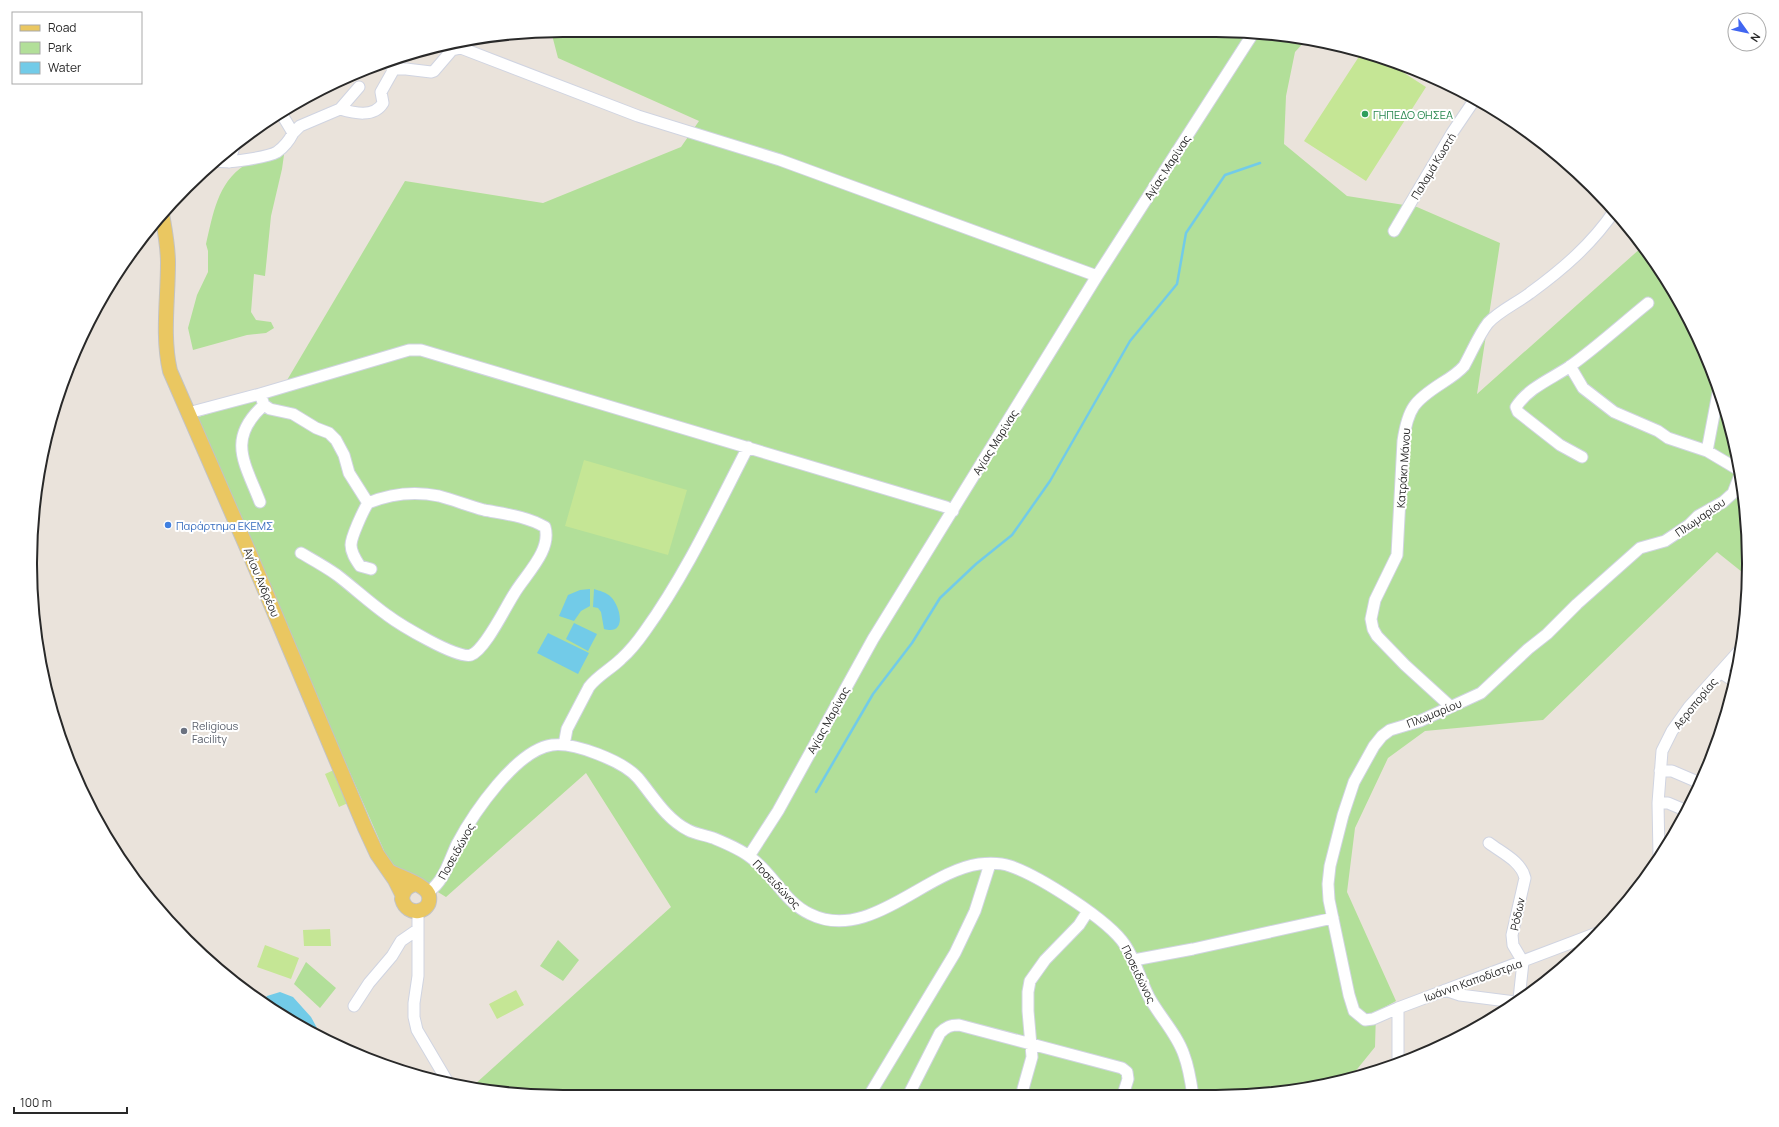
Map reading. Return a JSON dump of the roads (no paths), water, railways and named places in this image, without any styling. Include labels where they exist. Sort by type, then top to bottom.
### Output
[{"type":"main road","name":"Αγίου Ανδρέου","points":[[163,222],[167,240],[166,352],[170,371],[274,610],[365,828],[377,854],[389,870],[402,894],[402,899],[406,908],[411,911],[418,912]]},
{"type":"main road","name":"Αγίου Ανδρέου","points":[[389,870],[422,888]]},
{"type":"main road","points":[[402,894],[408,887],[422,888],[429,898],[427,905],[418,912]]},
{"type":"street","name":"Αγίας Μαρίνας","points":[[750,856],[778,811],[873,639],[1097,276],[1249,38]]},
{"type":"street","points":[[391,66],[394,69],[431,72],[437,69],[452,50],[461,48],[638,116],[780,160],[1097,276]]},
{"type":"street","points":[[340,108],[360,113],[369,113],[380,108],[383,103],[381,92],[394,69]]},
{"type":"street","points":[[224,161],[229,162],[269,155],[288,142],[293,133],[300,126],[340,108],[359,87]]},
{"type":"street","name":"Παλαμά Κωστή","points":[[1394,231],[1472,104]]},
{"type":"street","points":[[284,118],[293,133]]},
{"type":"street","points":[[229,162],[231,156]]},
{"type":"street","name":"Κατράκη Μάνου","points":[[1450,706],[1404,665],[1377,636],[1373,629],[1371,619],[1375,600],[1397,555],[1402,441],[1406,423],[1416,402],[1425,394],[1459,372],[1464,366],[1488,324],[1500,313],[1516,304],[1573,260],[1591,242],[1611,216]]},
{"type":"street","points":[[1582,457],[1560,445],[1518,412],[1516,407],[1531,391],[1570,366],[1648,303]]},
{"type":"street","points":[[188,413],[260,394],[409,350],[421,350],[946,506],[953,511]]},
{"type":"street","points":[[1570,366],[1583,388],[1614,412],[1658,431],[1668,438],[1707,451],[1733,466]]},
{"type":"street","points":[[260,394],[264,405],[277,412],[293,414],[329,434],[336,440],[344,455],[349,473],[368,503]]},
{"type":"street","points":[[1707,451],[1716,402]]},
{"type":"street","points":[[260,502],[242,457],[241,443],[242,435],[247,424],[264,405]]},
{"type":"street","points":[[564,745],[567,729],[589,687],[593,682],[622,659],[634,645],[666,599],[692,556],[748,447]]},
{"type":"street","name":"Πλωμαρίου","points":[[1398,1008],[1373,1019],[1365,1020],[1354,1011],[1347,988],[1329,900],[1328,884],[1330,866],[1342,815],[1354,782],[1374,746],[1382,736],[1390,730],[1420,721],[1481,693],[1640,548],[1664,541],[1689,525],[1698,516],[1723,502],[1734,493],[1736,487]]},
{"type":"street","points":[[301,553],[336,574],[388,616],[421,636],[458,654],[467,656],[472,655],[478,650],[489,634],[514,593],[539,557],[545,546],[547,534],[545,527],[521,517],[482,509],[440,497],[421,494],[383,497],[368,503],[363,511],[351,544],[354,555],[360,566],[371,569]]},
{"type":"street","name":"Αεροπορίας","points":[[1659,847],[1658,803],[1662,751],[1672,731],[1689,708],[1733,657]]},
{"type":"street","points":[[1720,672],[1729,678]]},
{"type":"street","name":"Ποσειδώνος","points":[[422,888],[438,884],[458,843],[472,821],[513,768],[525,756],[538,749],[552,745],[564,745],[595,754],[628,770],[639,780],[660,806],[688,830],[714,839],[750,856],[762,866],[790,899],[803,910],[819,918],[840,921],[864,916],[893,904],[958,870],[979,864],[1004,865],[1024,872],[1088,911],[1111,929],[1125,944],[1134,960],[1148,995],[1184,1052],[1189,1068],[1192,1090]]},
{"type":"street","points":[[1660,771],[1672,771],[1695,780]]},
{"type":"street","points":[[1658,803],[1668,803],[1681,809]]},
{"type":"street","name":"Ρόδων","points":[[1489,844],[1518,864],[1523,870],[1525,878],[1524,885],[1512,935],[1513,945],[1523,962]]},
{"type":"street","points":[[872,1090],[919,1011],[941,979],[955,953],[975,911],[990,864]]},
{"type":"street","points":[[1023,1089],[1032,1057],[1028,1011],[1028,992],[1030,981],[1045,960],[1079,925],[1088,911]]},
{"type":"street","points":[[418,912],[418,976],[414,1004],[414,1017],[417,1030],[444,1076]]},
{"type":"street","points":[[1134,960],[1193,949],[1333,918]]},
{"type":"street","points":[[354,1006],[369,983],[392,956],[401,941],[418,930]]},
{"type":"street","name":"Ιωάννη Καποδίστρια","points":[[1398,1008],[1587,937]]},
{"type":"street","points":[[1520,993],[1523,962]]},
{"type":"street","points":[[1445,990],[1460,995],[1508,1001]]},
{"type":"street","points":[[1398,1008],[1400,1056]]},
{"type":"street","points":[[911,1090],[940,1033],[945,1028],[952,1025],[959,1025],[1122,1068],[1127,1072],[1128,1079],[1125,1090]]},
{"type":"water","points":[[590,589],[590,606],[581,611],[574,621],[559,616],[568,595],[580,590]]},
{"type":"water","points":[[594,589],[607,594],[615,602],[620,619],[619,625],[616,628],[611,630],[604,629],[601,612],[598,608],[593,607]]},
{"type":"water","points":[[574,623],[597,634],[588,651],[566,639]]},
{"type":"water","points":[[548,633],[589,653],[578,674],[537,653]]},
{"type":"water","points":[[280,992],[293,997],[311,1017],[317,1028],[271,1001],[266,997]]},
{"type":"waterway","points":[[816,792],[873,694],[912,643],[940,598],[976,564],[1012,535],[1050,481],[1130,341],[1177,284],[1186,233],[1225,175],[1260,163]]},
{"type":"place","name":"ΓΗΠΕΔΟ ΘΗΣΕΑ","points":[[1365,114]]},
{"type":"place","name":"Παράρτημα ΕΚΕΜΣ","points":[[168,525]]},
{"type":"place","name":"Religious Facility","points":[[184,731]]}]
